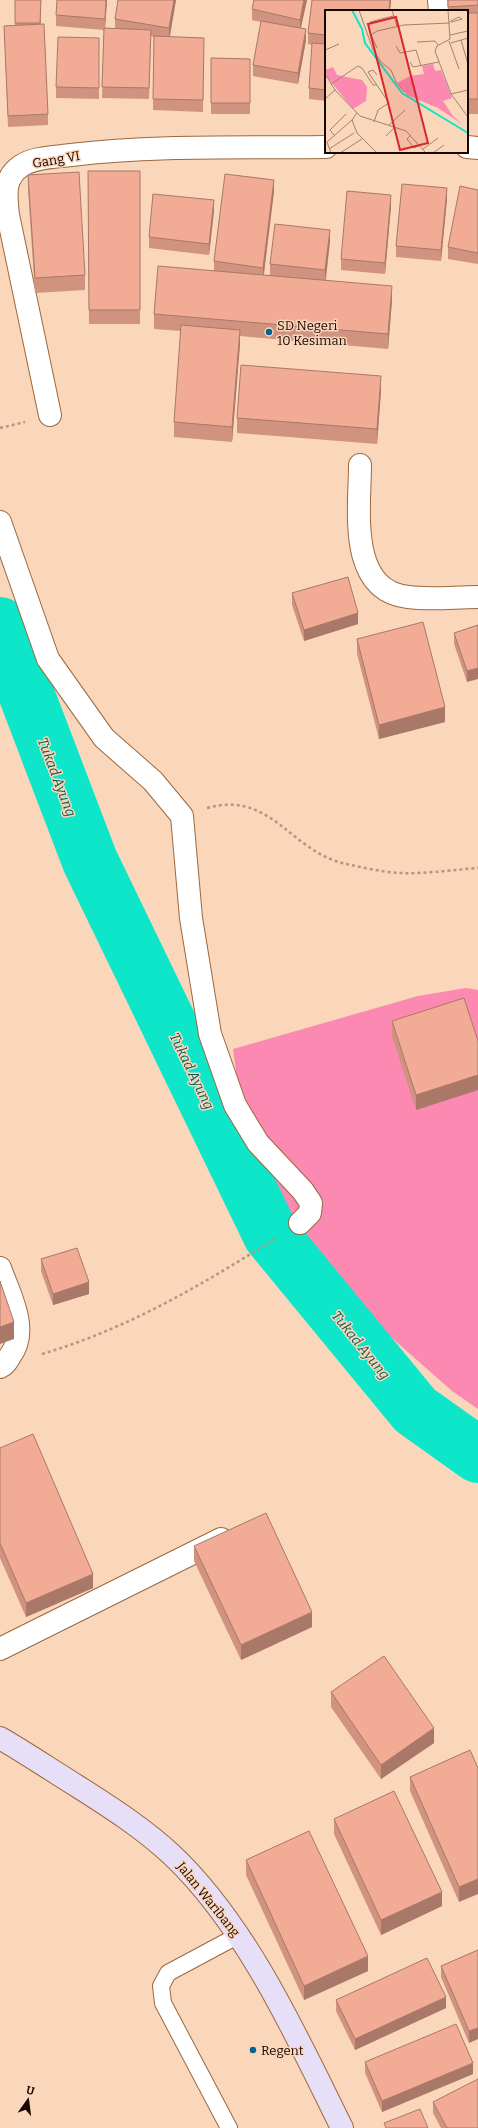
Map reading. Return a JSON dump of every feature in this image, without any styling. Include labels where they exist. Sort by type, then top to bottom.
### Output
[{"type":"street","name":"Gang VI","points":[[50,415],[8,215],[5,190],[10,176],[22,165],[46,158],[113,150],[325,147]]},
{"type":"street","points":[[468,147],[478,148]]},
{"type":"street","points":[[360,465],[361,545],[365,564],[372,578],[388,591],[407,597],[478,597]]},
{"type":"street","points":[[0,522],[48,659],[104,738],[154,781],[182,816],[191,918],[210,1034],[235,1105],[254,1137],[303,1191],[311,1203],[310,1213],[300,1223]]},
{"type":"street","points":[[0,1268],[18,1320],[18,1340],[13,1353],[2,1366]]},
{"type":"street","points":[[0,1649],[236,1532]]},
{"type":"street","name":"Jalan Waribang","points":[[4,1745],[113,1810],[146,1833],[172,1855],[200,1884],[236,1936],[301,2045],[342,2128]]},
{"type":"lane","points":[[228,2128],[163,2003],[161,1986],[168,1973],[236,1936]]},
{"type":"path","points":[[182,816],[214,806],[237,804],[257,809],[314,850],[341,862],[398,873],[478,868]]},
{"type":"path","points":[[2,1366],[66,1347],[128,1323],[214,1278],[300,1223]]},
{"type":"shaded area","points":[[466,988],[478,990],[478,1409],[452,1391],[341,1293],[287,1211],[239,1093],[233,1049],[418,996]]},
{"type":"building","points":[[15,0],[41,0],[40,23],[15,23]]},
{"type":"building","points":[[57,0],[106,0],[105,19],[56,15]]},
{"type":"building","points":[[118,0],[174,0],[169,28],[115,19]]},
{"type":"building","points":[[254,0],[304,0],[300,20],[252,9]]},
{"type":"building","points":[[312,0],[390,0],[389,10],[325,10],[325,35],[308,33]]},
{"type":"building","points":[[448,0],[478,0],[478,5],[448,7]]},
{"type":"building","points":[[468,13],[478,13],[478,99],[468,99]]},
{"type":"building","points":[[261,21],[306,29],[298,73],[253,65]]},
{"type":"building","points":[[44,24],[48,114],[8,116],[4,26]]},
{"type":"building","points":[[104,28],[151,30],[149,88],[102,87]]},
{"type":"building","points":[[154,36],[204,38],[203,100],[153,99]]},
{"type":"building","points":[[58,37],[99,38],[99,88],[56,87]]},
{"type":"building","points":[[312,43],[325,44],[325,90],[309,88]]},
{"type":"building","points":[[211,58],[250,59],[250,103],[211,103]]},
{"type":"building","points":[[88,171],[140,171],[140,310],[89,310]]},
{"type":"building","points":[[79,172],[85,275],[35,278],[28,175]]},
{"type":"building","points":[[225,174],[274,180],[263,268],[214,261]]},
{"type":"building","points":[[402,184],[447,188],[441,250],[396,246]]},
{"type":"building","points":[[460,186],[478,190],[478,253],[448,247]]},
{"type":"building","points":[[347,191],[391,195],[385,263],[341,259]]},
{"type":"building","points":[[153,194],[214,200],[209,244],[149,237]]},
{"type":"building","points":[[275,224],[330,230],[325,270],[270,264]]},
{"type":"building","points":[[158,266],[392,286],[388,334],[154,314]]},
{"type":"building","points":[[181,325],[240,330],[232,427],[174,422]]},
{"type":"building","points":[[241,365],[381,376],[377,429],[237,418]]},
{"type":"building","points":[[348,577],[358,613],[304,630],[292,593]]},
{"type":"building","points":[[423,622],[445,707],[379,725],[357,639]]},
{"type":"building","points":[[478,625],[478,668],[467,671],[454,633]]},
{"type":"building","points":[[464,998],[478,1041],[478,1075],[416,1095],[392,1021]]},
{"type":"building","points":[[77,1248],[89,1282],[53,1294],[41,1259]]},
{"type":"building","points":[[0,1281],[14,1322],[0,1327]]},
{"type":"building","points":[[33,1434],[93,1574],[26,1603],[0,1543],[0,1448]]},
{"type":"building","points":[[266,1513],[312,1612],[241,1645],[194,1546]]},
{"type":"building","points":[[384,1656],[434,1728],[381,1765],[331,1692]]},
{"type":"building","points":[[470,1750],[478,1768],[478,1879],[459,1887],[410,1777]]},
{"type":"building","points":[[394,1791],[442,1892],[381,1920],[334,1819]]},
{"type":"building","points":[[309,1831],[368,1956],[304,1986],[246,1860]]},
{"type":"building","points":[[478,1950],[478,2028],[469,2031],[441,1966]]},
{"type":"building","points":[[427,1958],[446,1997],[355,2039],[336,2000]]},
{"type":"building","points":[[456,2024],[473,2063],[382,2101],[365,2062]]},
{"type":"building","points":[[478,2079],[478,2128],[447,2128],[433,2102]]},
{"type":"building","points":[[420,2109],[428,2128],[386,2128],[384,2123]]},
{"type":"waterway","name":"Tukad Ayung","points":[[0,625],[90,861],[271,1235],[415,1410],[478,1455]]},
{"type":"place","name":"SD Negeri 10 Kesiman","points":[[269,332]]},
{"type":"place","name":"Regent","points":[[253,2050]]}]
